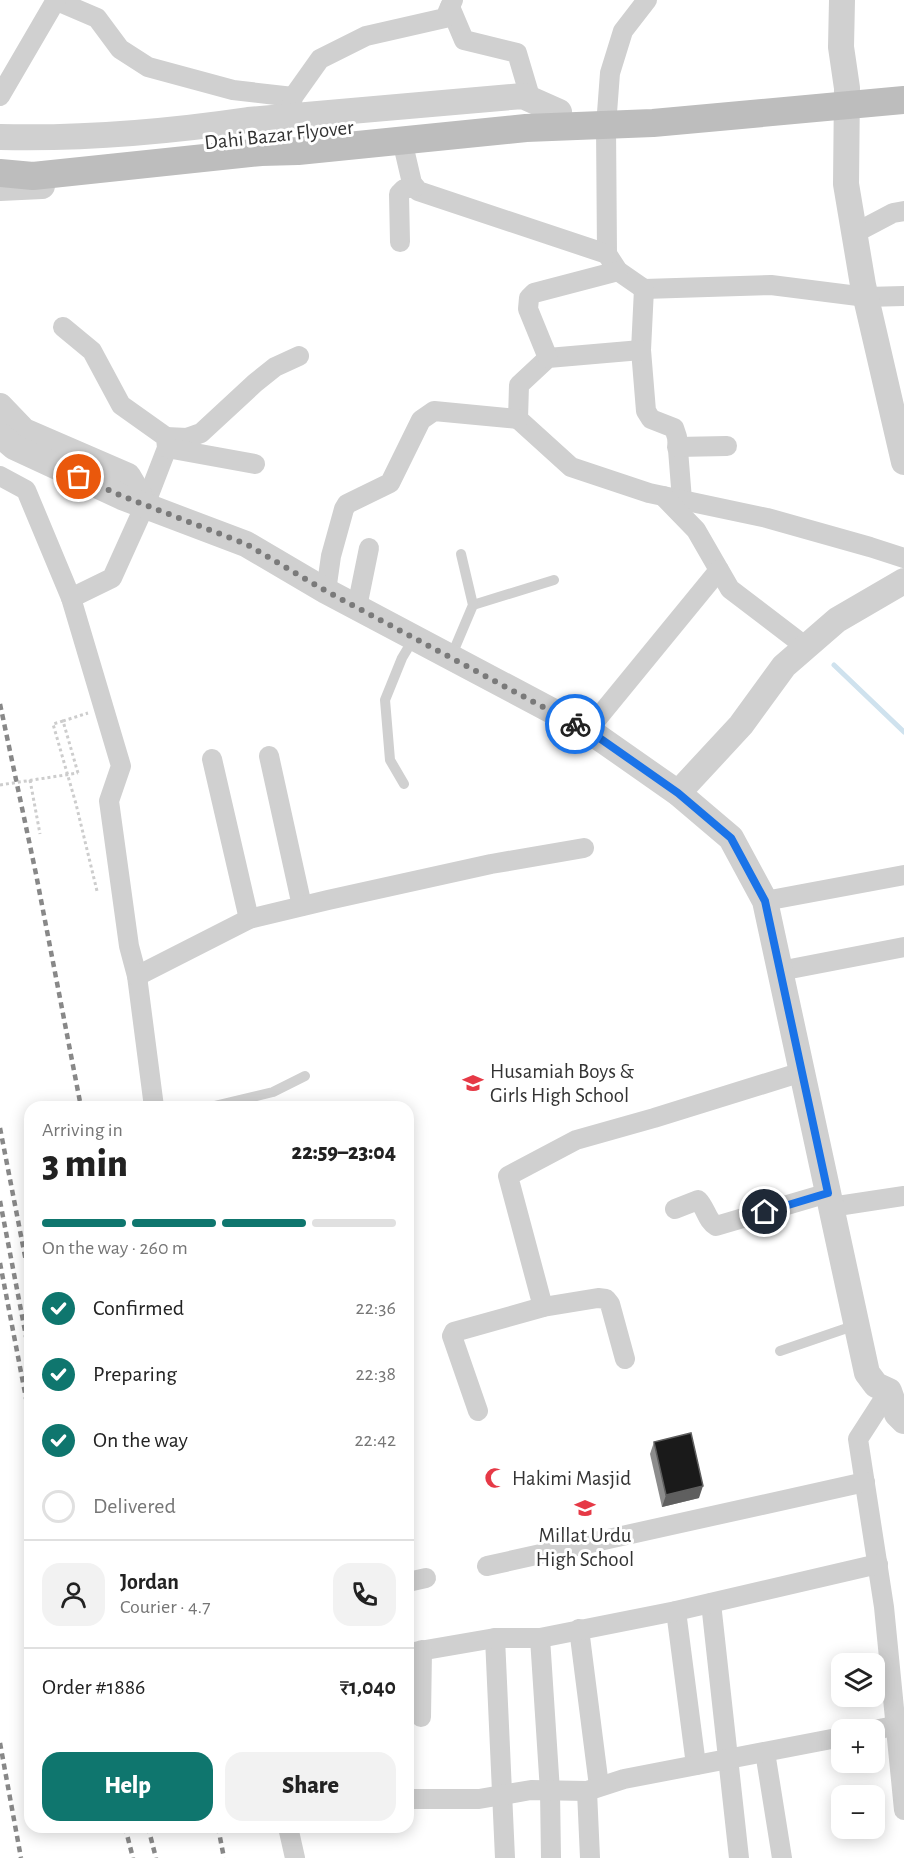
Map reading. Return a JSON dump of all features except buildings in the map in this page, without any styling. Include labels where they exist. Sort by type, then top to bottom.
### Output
[{"type":"main road","points":[[538,116],[732,116],[904,84]]},
{"type":"main road","points":[[847,96],[904,100]]},
{"type":"main road","name":"Dahi Bazar Flyover","points":[[0,159],[48,160],[372,125],[538,116]]},
{"type":"main road","name":"Dahi Bazar Flyover","points":[[0,173],[33,176],[538,116]]},
{"type":"street","points":[[2,88],[56,0],[98,18],[120,49],[147,67],[291,107]]},
{"type":"street","points":[[647,0],[623,32],[610,74],[606,116],[607,254],[618,271],[644,289],[771,285],[866,297],[904,296]]},
{"type":"street","points":[[842,0],[841,47],[847,96],[846,184],[866,297],[904,462]]},
{"type":"street","points":[[291,107],[320,59],[366,36],[445,18],[451,3]]},
{"type":"street","points":[[451,3],[464,40],[517,53],[538,116]]},
{"type":"street","points":[[0,136],[118,135],[291,107],[523,96],[538,116]]},
{"type":"street","points":[[0,188],[130,180],[512,142],[538,116]]},
{"type":"street","points":[[405,153],[412,183],[418,191],[607,254]]},
{"type":"street","points":[[400,242],[399,194],[404,189],[415,187]]},
{"type":"street","points":[[855,233],[893,213],[904,212]]},
{"type":"street","points":[[548,358],[528,309],[528,298],[534,293],[618,271]]},
{"type":"street","points":[[644,289],[641,350],[646,411],[651,419],[674,428],[677,447],[672,498],[696,530],[730,589],[806,647]]},
{"type":"street","points":[[63,327],[92,351],[121,405],[166,442],[255,464]]},
{"type":"street","points":[[518,418],[519,385],[548,358],[641,350]]},
{"type":"street","points":[[166,442],[201,433],[275,367],[299,356]]},
{"type":"street","points":[[0,406],[24,431],[128,476],[134,501]]},
{"type":"street","points":[[326,591],[331,556],[344,509],[347,504],[390,483],[422,420],[434,411],[518,418],[571,467],[649,493],[767,519],[904,558]]},
{"type":"street","points":[[0,435],[14,447],[134,501],[246,544],[357,608],[588,730],[678,793],[731,838],[765,901],[867,1373],[876,1385],[889,1391],[897,1414],[904,1421]]},
{"type":"street","points":[[71,598],[112,578],[134,501],[166,442]]},
{"type":"street","points":[[677,447],[727,446]]},
{"type":"street","points":[[0,476],[26,490],[71,598],[121,766],[109,801],[129,946],[137,976],[153,1101]]},
{"type":"street","points":[[357,608],[369,548]]},
{"type":"street","points":[[588,730],[720,570]]},
{"type":"street","points":[[678,793],[741,725],[784,666],[837,620],[904,581]]},
{"type":"street","points":[[269,756],[302,906]]},
{"type":"street","points":[[212,759],[249,919]]},
{"type":"street","points":[[137,976],[249,919],[490,864],[584,848]]},
{"type":"street","points":[[765,901],[904,875]]},
{"type":"street","points":[[780,971],[904,947]]},
{"type":"street","points":[[543,1307],[508,1176],[576,1140],[802,1072]]},
{"type":"street","points":[[675,1209],[698,1200],[711,1223],[716,1226],[829,1200],[904,1196]]},
{"type":"street","points":[[478,1411],[452,1336],[454,1332],[543,1307],[598,1298],[606,1299],[610,1304],[625,1359]]},
{"type":"street","points":[[889,1391],[858,1439],[900,1725],[904,1810]]},
{"type":"street","points":[[487,1566],[865,1482]]},
{"type":"street","points":[[421,1717],[415,1652],[495,1638],[540,1638],[676,1611],[878,1564]]},
{"type":"street","points":[[711,1603],[739,1858]]},
{"type":"street","points":[[676,1611],[696,1765]]},
{"type":"street","points":[[579,1629],[593,1789],[590,1858]]},
{"type":"street","points":[[495,1638],[505,1858]]},
{"type":"street","points":[[540,1638],[550,1791],[551,1858]]},
{"type":"street","points":[[885,1728],[900,1725]]},
{"type":"street","points":[[414,1799],[479,1799],[531,1790],[593,1789],[624,1779],[831,1739]]},
{"type":"street","points":[[765,1752],[782,1858]]},
{"type":"street","points":[[289,1833],[295,1858]]},
{"type":"lane","points":[[451,658],[473,605],[461,554]]},
{"type":"lane","points":[[473,605],[554,580]]},
{"type":"lane","points":[[404,784],[390,760],[385,700],[402,658],[414,638]]},
{"type":"lane","points":[[235,1101],[273,1092],[305,1076]]},
{"type":"lane","points":[[780,1351],[856,1325]]},
{"type":"path","points":[[97,891],[76,804],[53,724],[104,708]]},
{"type":"path","points":[[0,785],[78,772],[63,721]]},
{"type":"path","points":[[30,780],[40,834]]},
{"type":"waterway","points":[[834,665],[904,732]]},
{"type":"railway","points":[[0,704],[80,1101]]},
{"type":"railway","points":[[0,1128],[24,1251]]},
{"type":"railway","points":[[0,1201],[24,1326]]},
{"type":"railway","points":[[0,1263],[24,1388]]},
{"type":"railway","points":[[0,1743],[21,1858]]},
{"type":"railway","points":[[127,1833],[133,1858]]},
{"type":"railway","points":[[150,1833],[156,1858]]},
{"type":"railway","points":[[219,1833],[224,1858]]},
{"type":"way so far","points":[[79,477],[246,544],[326,591],[575,724]]},
{"type":"place","name":"Husamiah Boys & Girls High School","points":[[473,1083]]},
{"type":"place","name":"Hakimi Masjid","points":[[495,1478]]},
{"type":"place","name":"Millat Urdu High School","points":[[585,1508]]},
{"type":"route","points":[[575,724],[588,730],[678,793],[731,838],[765,901],[828,1193],[765,1212]]}]
